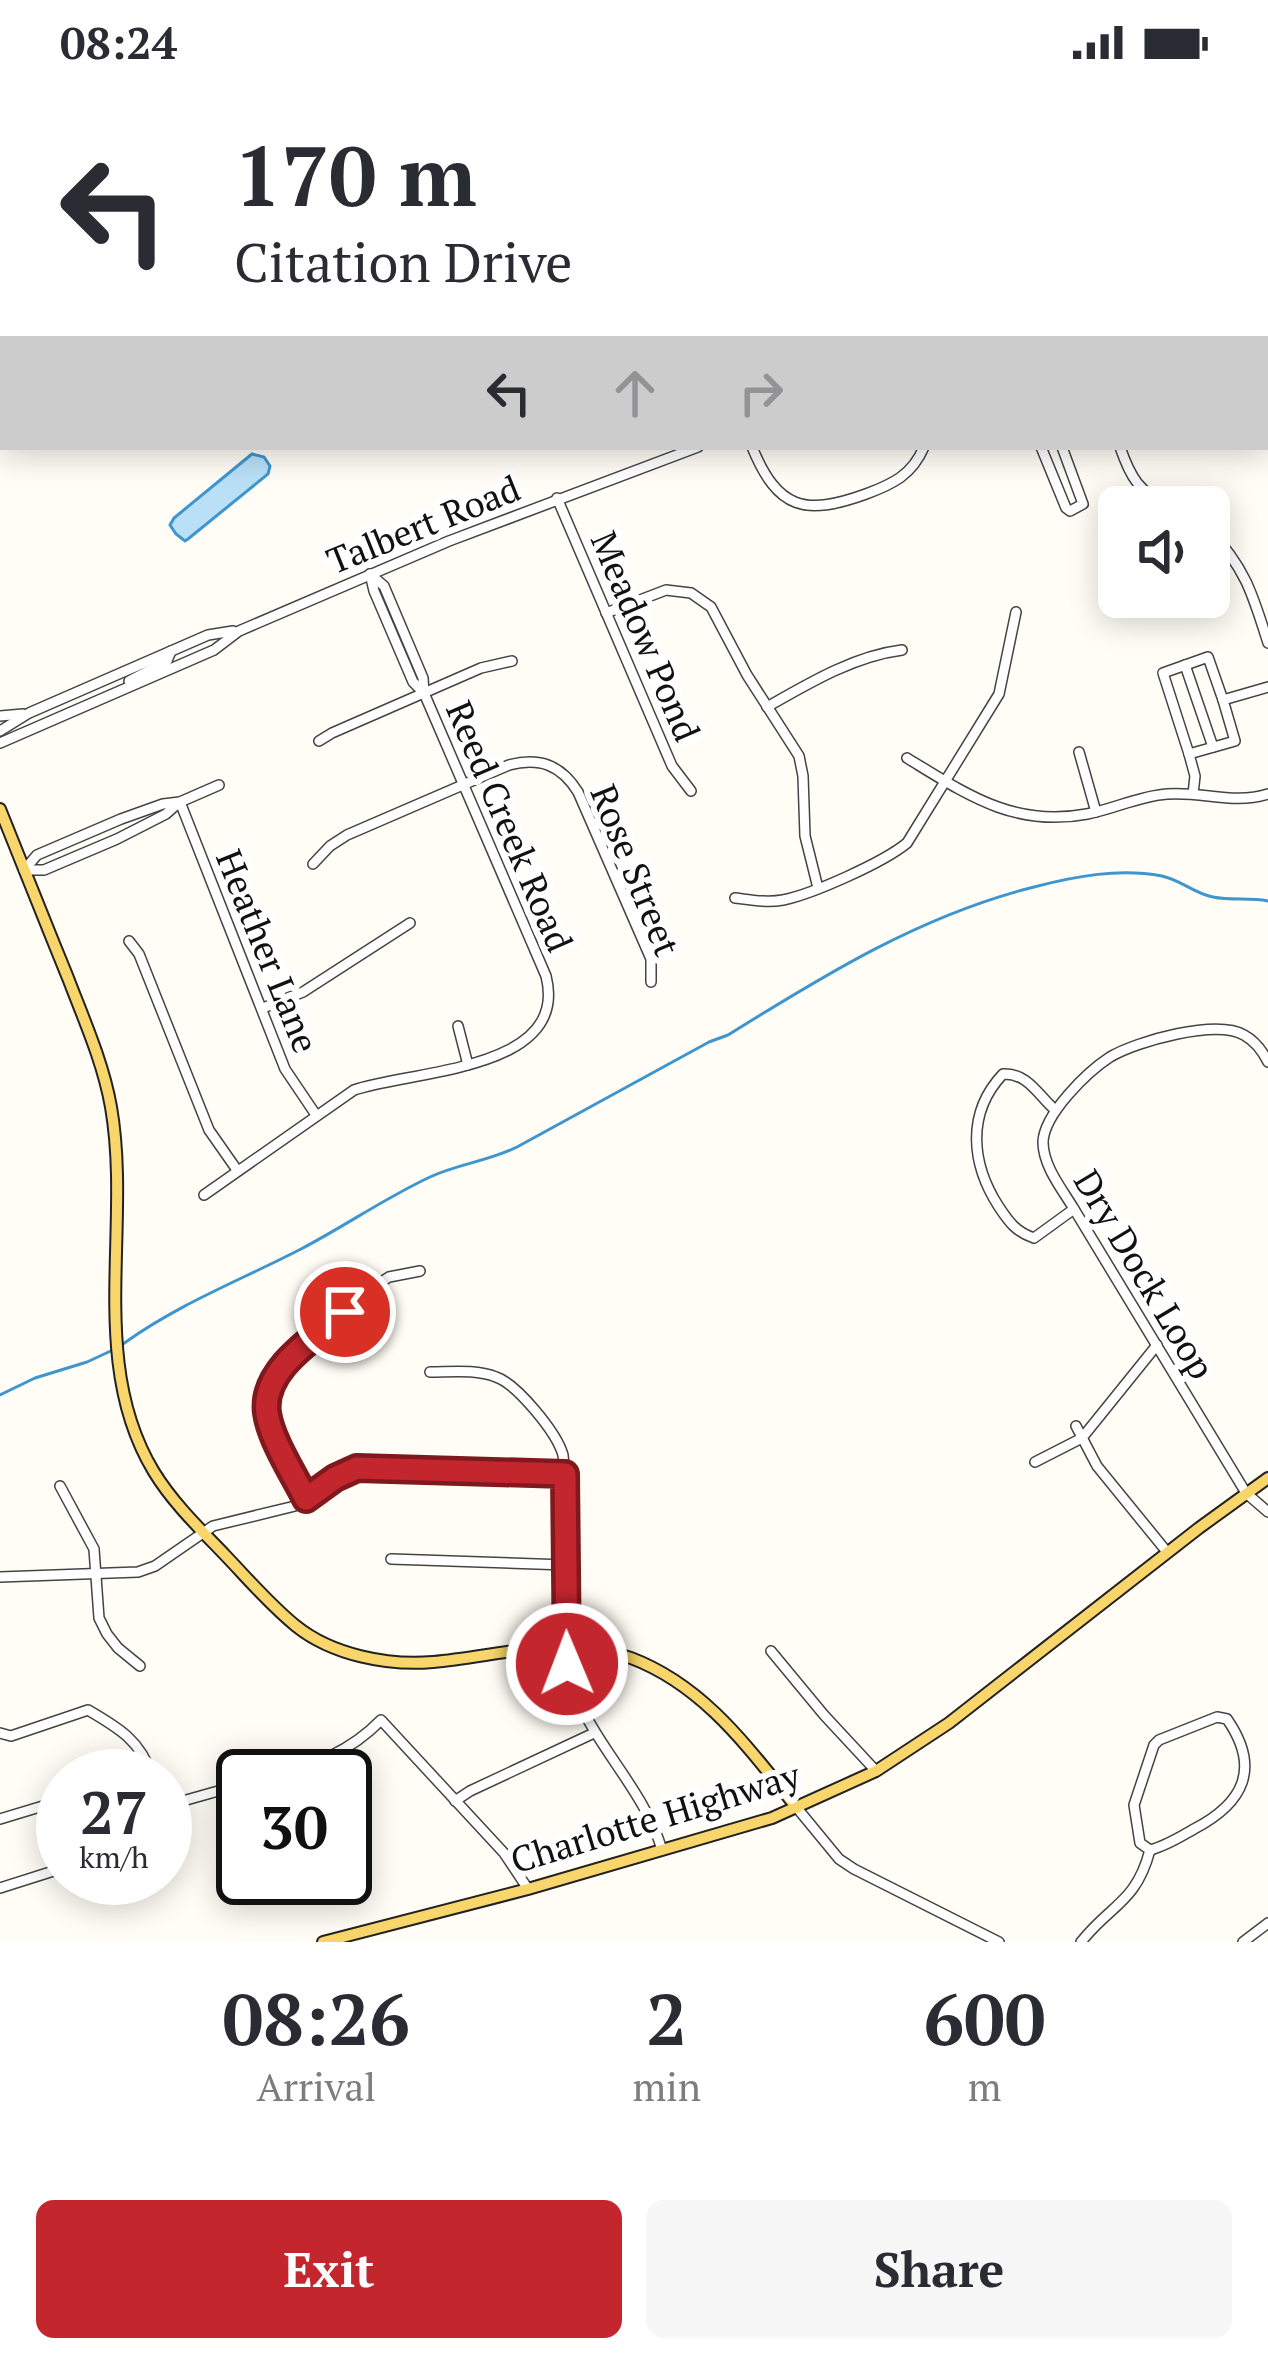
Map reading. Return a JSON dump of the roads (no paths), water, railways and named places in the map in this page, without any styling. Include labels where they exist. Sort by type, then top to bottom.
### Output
[{"type":"main road","points":[[0,809],[95,1047],[110,1100],[117,1154],[114,1291],[124,1397],[153,1471],[175,1501],[298,1627],[342,1650],[417,1664],[566,1646],[605,1650],[663,1672],[689,1688],[736,1733],[796,1808]]},
{"type":"main road","name":"Charlotte Highway","points":[[323,1942],[662,1850],[796,1808],[875,1771],[949,1723],[1268,1478]]},
{"type":"street","name":"Talbert Road","points":[[0,743],[214,650],[238,631],[370,574],[690,450]]},
{"type":"street","points":[[753,450],[776,489],[797,502],[819,507],[894,483],[910,471],[922,450]]},
{"type":"street","points":[[1043,450],[1070,511],[1083,504],[1063,450]]},
{"type":"street","points":[[1121,450],[1140,486]]},
{"type":"street","name":"Meadow Pond","points":[[557,498],[672,766],[691,791]]},
{"type":"street","points":[[1230,552],[1243,570],[1268,644]]},
{"type":"street","name":"Reed Creek Road","points":[[204,1195],[354,1090],[468,1065],[518,1045],[543,1023],[549,1008],[546,976],[424,693],[423,678],[384,586],[370,574]]},
{"type":"street","points":[[606,613],[666,590],[699,597],[711,607],[802,767],[805,836],[818,888]]},
{"type":"street","points":[[735,898],[779,901],[894,854],[917,830],[999,694],[1016,612]]},
{"type":"street","name":"Talbert Road","points":[[0,731],[29,713],[208,635],[238,631]]},
{"type":"street","points":[[767,707],[833,671],[902,650]]},
{"type":"street","points":[[95,701],[167,661],[171,651]]},
{"type":"street","points":[[1189,754],[1235,741],[1208,657],[1163,673],[1195,776],[1193,794]]},
{"type":"street","points":[[320,741],[481,668],[512,661]]},
{"type":"street","points":[[1185,665],[1213,747]]},
{"type":"street","points":[[1223,700],[1268,687]]},
{"type":"street","points":[[0,716],[29,713]]},
{"type":"street","points":[[1079,752],[1096,812]]},
{"type":"street","points":[[907,758],[983,803],[1032,817],[1063,818],[1157,795],[1232,800],[1268,794]]},
{"type":"street","name":"Rose Street","points":[[313,863],[347,835],[525,760],[542,762],[570,778],[578,792],[651,959],[651,982]]},
{"type":"street","points":[[24,870],[38,856],[121,819],[220,785]]},
{"type":"street","name":"Heather Lane","points":[[180,802],[289,1076],[316,1115]]},
{"type":"street","points":[[262,1009],[303,992],[410,923]]},
{"type":"street","points":[[129,940],[140,954],[206,1123],[237,1171]]},
{"type":"street","points":[[458,1026],[468,1065]]},
{"type":"street","points":[[1074,1209],[1034,1238],[1018,1233],[992,1196],[982,1174],[977,1128],[990,1088],[1003,1074],[1016,1073],[1028,1081],[1055,1110],[1113,1055],[1186,1032],[1243,1033],[1268,1062]]},
{"type":"street","name":"Dry Dock Loop","points":[[1055,1110],[1043,1137],[1049,1168],[1246,1493],[1268,1512]]},
{"type":"street","points":[[306,1499],[267,1412],[273,1378],[375,1286],[389,1277],[420,1271]]},
{"type":"street","points":[[1035,1462],[1082,1438],[1157,1345]]},
{"type":"street","points":[[430,1372],[479,1373],[508,1383],[556,1440],[565,1474],[570,1683],[594,1732],[639,1795],[662,1850]]},
{"type":"street","points":[[1076,1426],[1106,1479],[1167,1552]]},
{"type":"street","points":[[0,1577],[138,1572],[155,1566],[202,1532],[229,1520],[279,1512],[357,1468],[565,1474]]},
{"type":"street","points":[[61,1486],[92,1540],[99,1618],[106,1634],[140,1666]]},
{"type":"street","points":[[391,1559],[566,1565]]},
{"type":"street","points":[[771,1651],[875,1771]]},
{"type":"street","points":[[0,1732],[11,1736],[88,1710],[141,1749]]},
{"type":"street","points":[[1081,1942],[1126,1900],[1150,1850],[1224,1812],[1238,1794],[1246,1776],[1246,1759],[1227,1718],[1217,1717],[1154,1745],[1134,1805],[1140,1843],[1150,1850]]},
{"type":"street","points":[[345,1749],[381,1720],[504,1853],[528,1889]]},
{"type":"street","points":[[455,1801],[594,1732]]},
{"type":"street","points":[[0,1819],[36,1808]]},
{"type":"street","points":[[796,1808],[839,1859],[854,1869],[999,1942]]},
{"type":"street","points":[[0,1888],[36,1877]]},
{"type":"street","points":[[1244,1942],[1268,1923]]},
{"type":"water","points":[[252,454],[264,457],[270,466],[268,474],[185,541],[176,534],[170,525],[174,518]]},
{"type":"waterway","points":[[123,1344],[413,1185],[517,1147],[728,1035],[876,949],[953,913],[1050,883],[1114,873],[1162,876],[1213,897],[1268,901]]},
{"type":"waterway","points":[[0,1395],[115,1349]]}]
